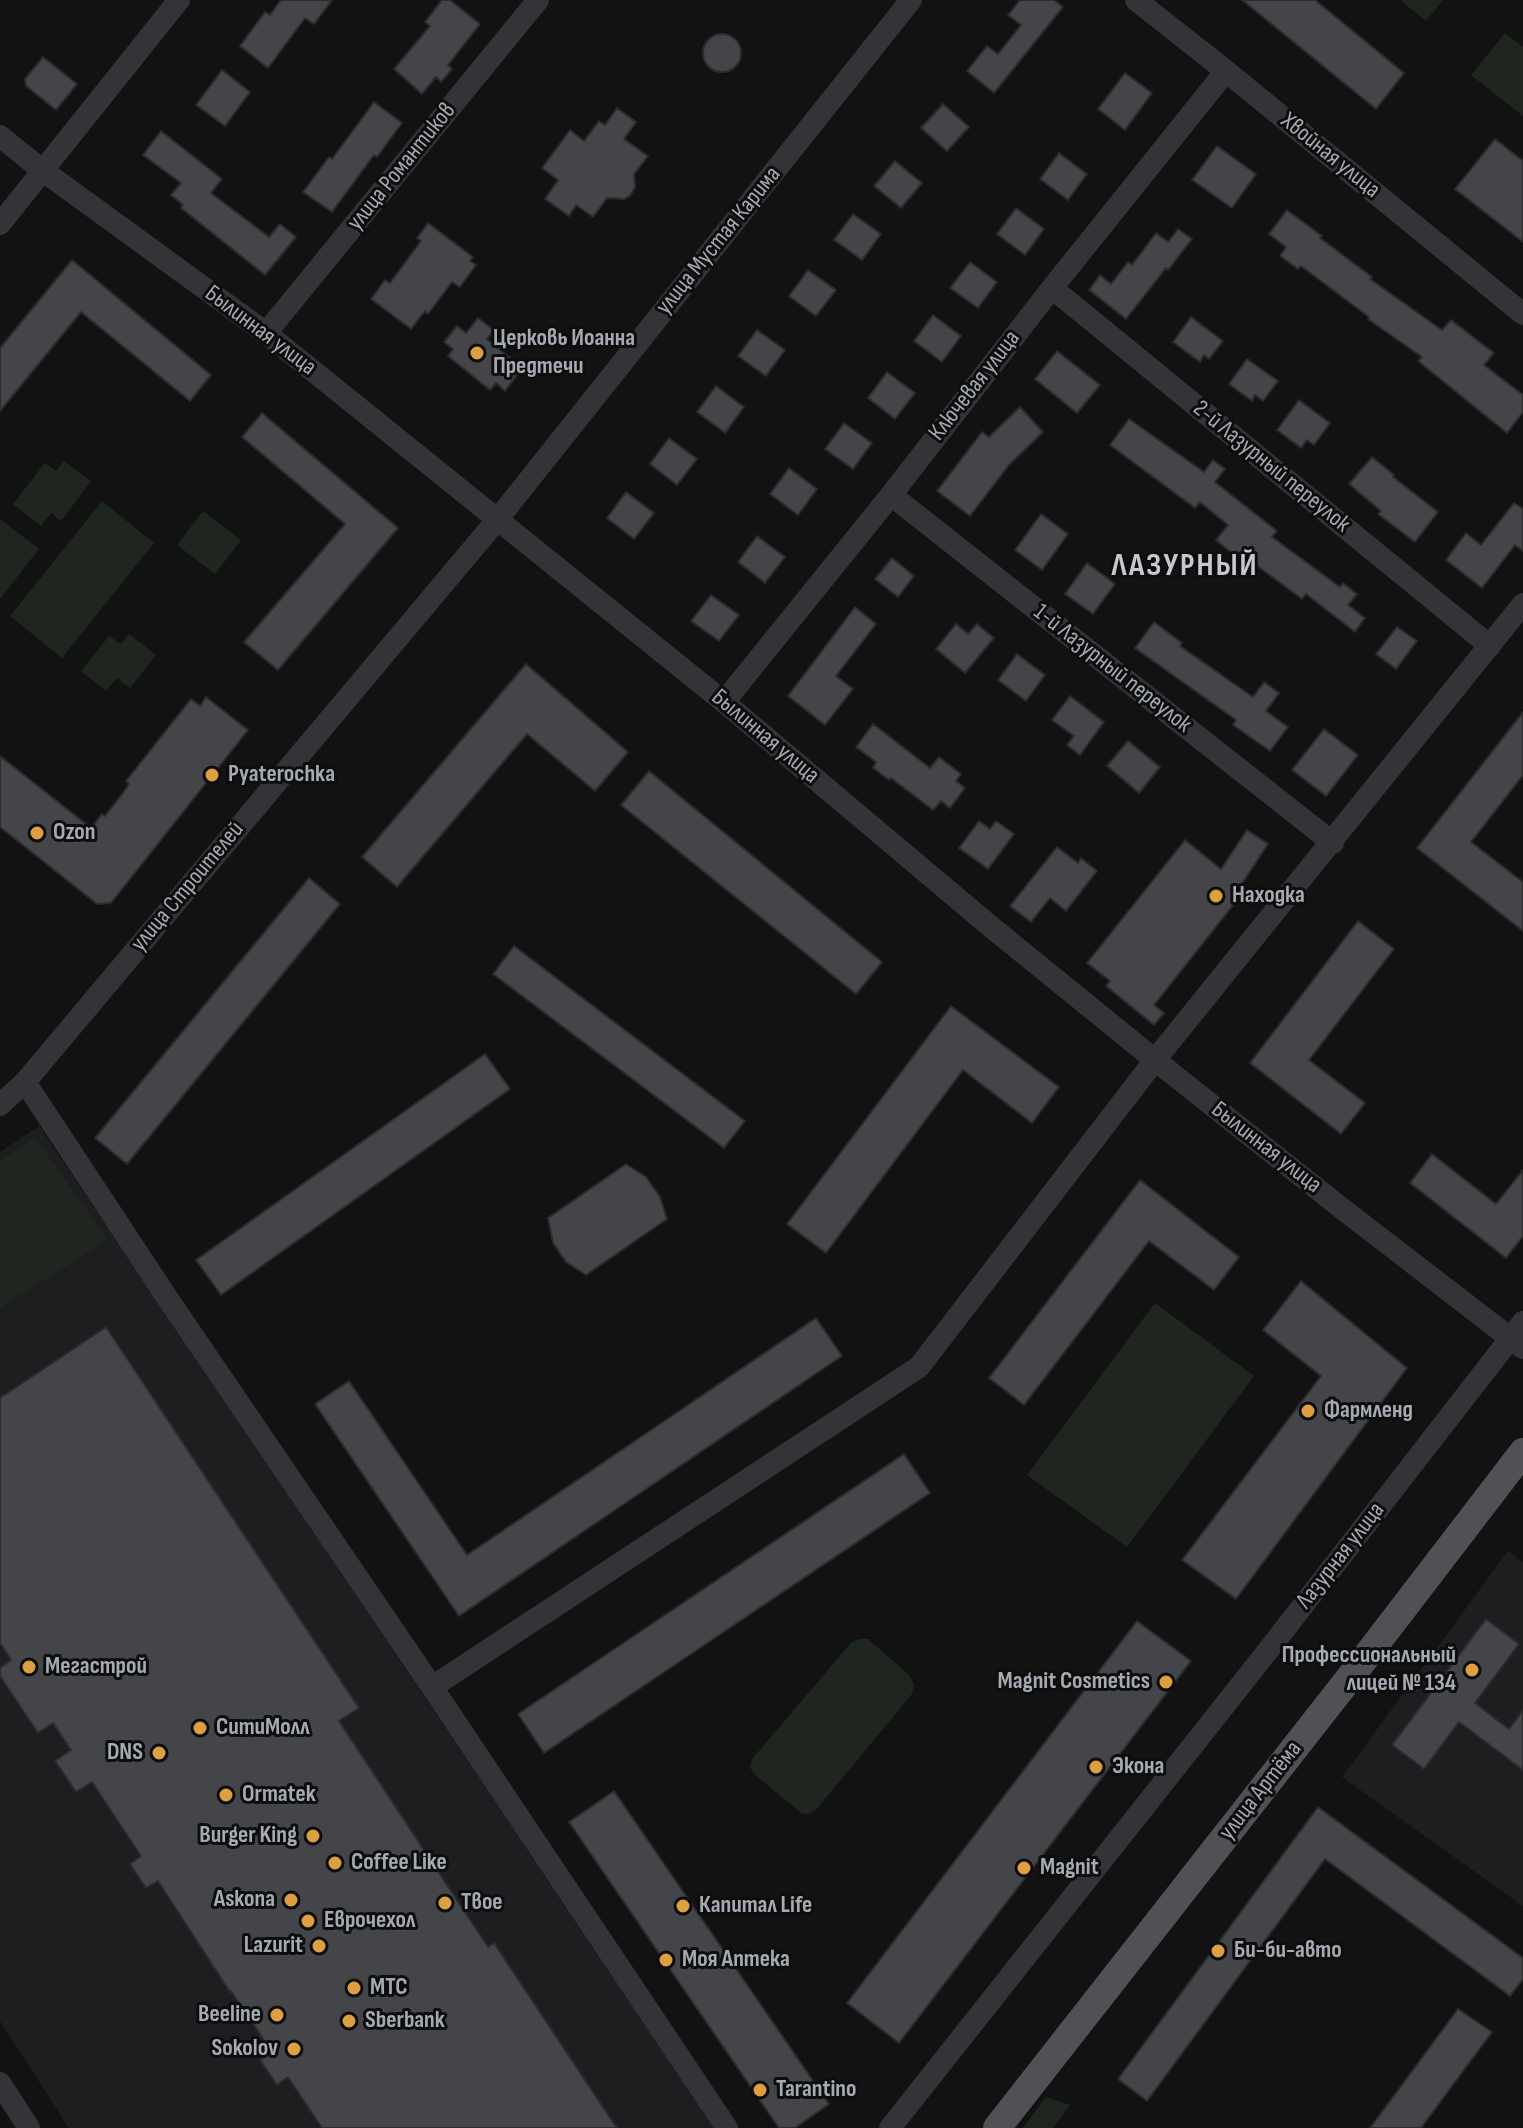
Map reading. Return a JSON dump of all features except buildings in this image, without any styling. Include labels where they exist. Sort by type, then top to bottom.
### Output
[{"type":"main road","name":"улица Артёма","points":[[997,2128],[1523,1452]]},
{"type":"street","points":[[0,224],[179,0]]},
{"type":"street","name":"улица Романтиков","points":[[266,333],[538,0]]},
{"type":"street","name":"улица Мустая Карима","points":[[497,520],[911,0]]},
{"type":"street","name":"Хвойная улица","points":[[1136,0],[1523,314]]},
{"type":"street","name":"Ключевая улица","points":[[724,702],[1226,71]]},
{"type":"street","name":"Былинная улица","points":[[0,136],[266,333],[724,702],[1155,1060],[1519,1336]]},
{"type":"street","name":"2-й Лазурный переулок","points":[[1052,288],[1490,646]]},
{"type":"street","name":"1-й Лазурный переулок","points":[[891,495],[1333,843]]},
{"type":"street","name":"улица Строителей","points":[[0,1105],[25,1082],[497,520]]},
{"type":"street","points":[[432,1687],[919,1367],[1155,1060],[1523,604]]},
{"type":"street","points":[[25,1082],[157,1284],[727,2128]]},
{"type":"street","name":"Лазурная улица","points":[[890,2128],[1519,1336]]},
{"type":"street","points":[[0,2083],[29,2128]]},
{"type":"shaded area","points":[[1400,0],[1443,0],[1426,21]]},
{"type":"shaded area","points":[[1505,33],[1523,47],[1523,116],[1471,75]]},
{"type":"shaded area","points":[[64,461],[91,481],[61,521],[51,513],[41,526],[13,504],[45,463],[56,471]]},
{"type":"shaded area","points":[[102,501],[154,543],[62,658],[10,616]]},
{"type":"shaded area","points":[[203,511],[241,540],[215,574],[177,545]]},
{"type":"shaded area","points":[[0,519],[39,549],[0,599]]},
{"type":"shaded area","points":[[129,634],[156,655],[130,688],[117,678],[106,691],[81,671],[109,636],[121,644]]},
{"type":"shaded area","points":[[39,1126],[716,2128],[69,2128],[0,2021],[0,1152]]},
{"type":"shaded area","points":[[35,1137],[108,1240],[0,1308],[0,1161]]},
{"type":"shaded area","points":[[1155,1303],[1254,1376],[1127,1547],[1027,1475]]},
{"type":"shaded area","name":"Профессиональный лицей № 134","points":[[1508,1551],[1523,1562],[1523,1906],[1342,1777]]},
{"type":"shaded area","points":[[868,1639],[909,1675],[914,1684],[912,1694],[815,1811],[801,1813],[754,1774],[750,1767],[752,1759],[851,1643]]},
{"type":"shaded area","points":[[1046,2097],[1070,2105],[1053,2128],[1023,2128]]},
{"type":"place","name":"Церковь Иоанна Предтечи","points":[[477,353]]},
{"type":"place","name":"Pyaterochka","points":[[212,775]]},
{"type":"place","name":"Ozon","points":[[37,833]]},
{"type":"place","name":"Находка","points":[[1216,896]]},
{"type":"place","name":"Фармленд","points":[[1308,1411]]},
{"type":"place","name":"Мегастрой","points":[[29,1667]]},
{"type":"place","name":"Профессиональный лицей № 134","points":[[1472,1670]]},
{"type":"place","name":"Magnit Cosmetics","points":[[1166,1682]]},
{"type":"place","name":"СитиМолл","points":[[200,1728]]},
{"type":"place","name":"DNS","points":[[159,1753]]},
{"type":"place","name":"Экона","points":[[1096,1767]]},
{"type":"place","name":"Ormatek","points":[[226,1795]]},
{"type":"place","name":"Burger King","points":[[313,1836]]},
{"type":"place","name":"Coffee Like","points":[[335,1863]]},
{"type":"place","name":"Magnit","points":[[1024,1868]]},
{"type":"place","name":"Askona","points":[[291,1900]]},
{"type":"place","name":"Твое","points":[[445,1903]]},
{"type":"place","name":"Капитал Life","points":[[683,1906]]},
{"type":"place","name":"Еврочехол","points":[[308,1921]]},
{"type":"place","name":"Lazurit","points":[[319,1946]]},
{"type":"place","name":"Би-би-авто","points":[[1218,1951]]},
{"type":"place","name":"Моя Аптека","points":[[666,1960]]},
{"type":"place","name":"МТС","points":[[354,1988]]},
{"type":"place","name":"Beeline","points":[[277,2015]]},
{"type":"place","name":"Sberbank","points":[[349,2021]]},
{"type":"place","name":"Sokolov","points":[[294,2049]]},
{"type":"place","name":"Tarantino","points":[[760,2090]]},
{"type":"district","name":"ЛАЗУРНЫЙ","points":[[1185,567]]}]
